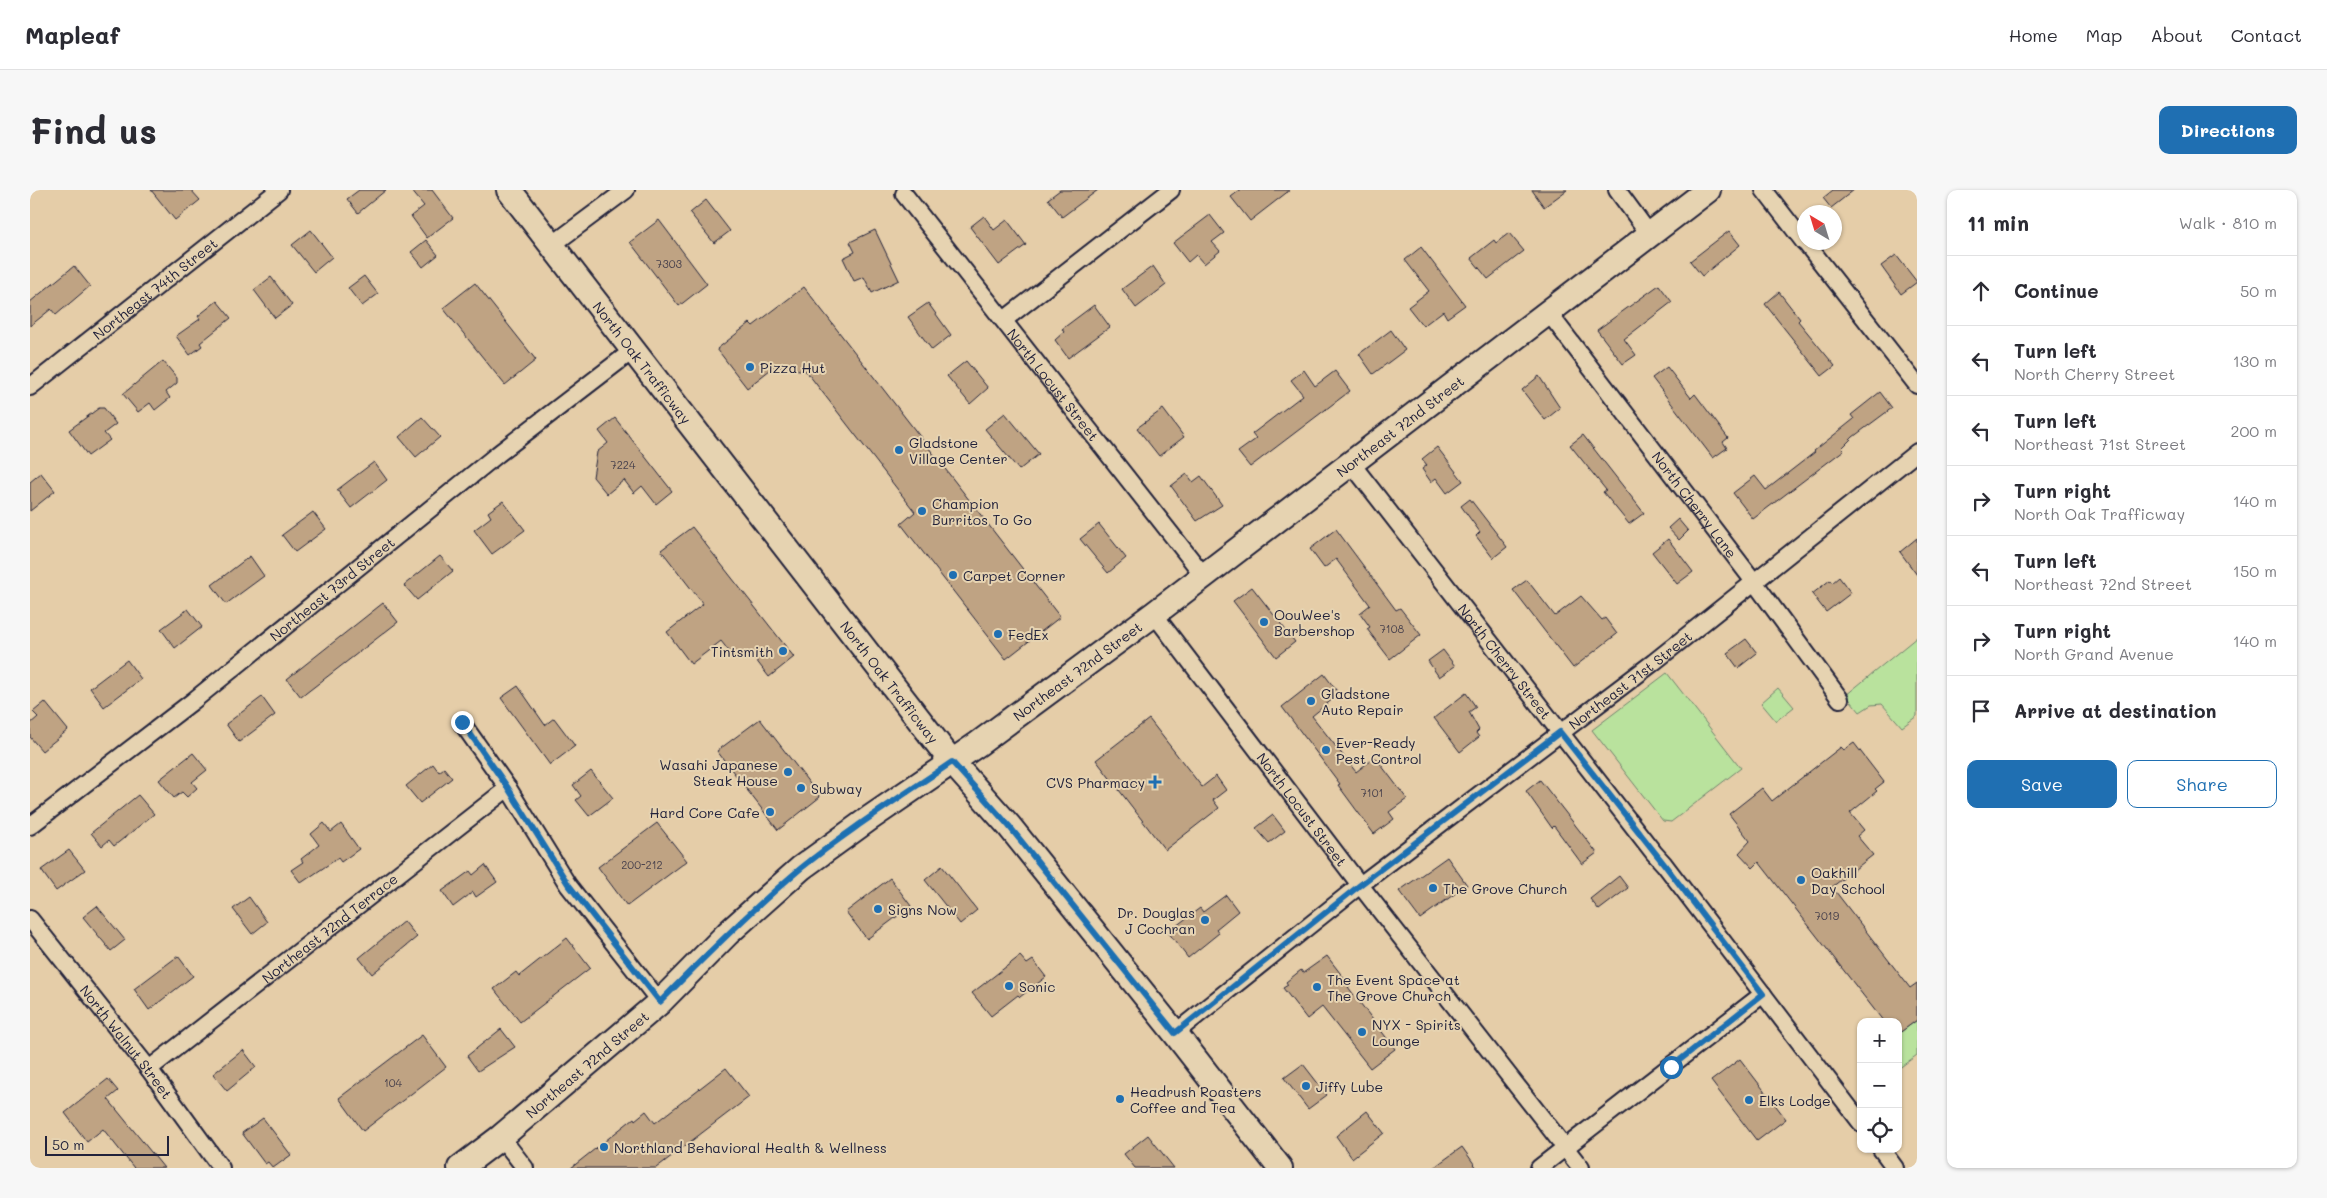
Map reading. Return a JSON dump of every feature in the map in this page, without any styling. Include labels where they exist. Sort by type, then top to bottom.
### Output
[{"type":"main road","name":"North Oak Trafficway","points":[[509,190],[952,762],[1009,826],[1175,1033],[1280,1168]]},
{"type":"main road","name":"Northeast 72nd Street","points":[[460,1168],[501,1137],[660,1002],[728,933],[802,868],[870,818],[952,762],[1154,614],[1708,190]]},
{"type":"street","name":"Northeast 74th Street","points":[[30,387],[279,190]]},
{"type":"street","points":[[552,245],[626,190]]},
{"type":"street","points":[[1004,320],[1170,190]]},
{"type":"street","points":[[1617,190],[1650,235]]},
{"type":"street","points":[[1764,190],[1797,232]]},
{"type":"street","name":"North Locust Street","points":[[904,194],[1204,576]]},
{"type":"street","points":[[1811,250],[1917,385]]},
{"type":"street","name":"North Cherry Lane","points":[[1548,312],[1755,583],[1840,699]]},
{"type":"street","name":"Northeast 73rd Street","points":[[30,826],[193,701],[498,454],[632,351]]},
{"type":"street","name":"Northeast 71st Street","points":[[1175,1033],[1360,885],[1755,583],[1917,452]]},
{"type":"street","name":"North Cherry Street","points":[[1351,463],[1670,871],[1857,1118]]},
{"type":"street","name":"North Locust Street","points":[[1154,614],[1360,885],[1581,1168]]},
{"type":"street","points":[[462,722],[508,788],[568,884],[660,1002]]},
{"type":"street","name":"Northeast 72nd Terrace","points":[[150,1069],[508,788]]},
{"type":"street","name":"North Walnut Street","points":[[30,919],[150,1069],[221,1168]]},
{"type":"street","points":[[1539,1168],[1763,994]]},
{"type":"street","points":[[501,1137],[525,1168]]},
{"type":"street","points":[[1884,1153],[1895,1168]]},
{"type":"green space","points":[[1917,637],[1917,716],[1902,727],[1882,704],[1871,705],[1860,712],[1846,695]]},
{"type":"green space","points":[[1667,673],[1741,768],[1671,822],[1663,821],[1592,730]]},
{"type":"green space","points":[[1778,688],[1794,707],[1776,721],[1761,703]]},
{"type":"green space","points":[[1917,1020],[1917,1055],[1902,1066],[1902,1063],[1902,1031]]},
{"type":"building","points":[[151,190],[191,190],[200,200],[175,220]]},
{"type":"building","points":[[359,190],[386,190],[358,213],[347,199]]},
{"type":"building","points":[[411,190],[432,190],[453,218],[427,238],[411,216],[424,206]]},
{"type":"building","points":[[1060,190],[1098,190],[1062,217],[1048,199]]},
{"type":"building","points":[[1240,190],[1290,190],[1250,221],[1231,197]]},
{"type":"building","points":[[1532,190],[1567,190],[1544,207]]},
{"type":"building","points":[[1833,190],[1854,190],[1835,205],[1829,205],[1823,198]]},
{"type":"building","points":[[706,200],[730,231],[714,243],[690,213]]},
{"type":"building","points":[[1210,215],[1224,233],[1212,242],[1220,251],[1204,264],[1196,255],[1188,262],[1173,243]]},
{"type":"building","points":[[984,216],[994,230],[1007,220],[1026,245],[999,265],[970,227]]},
{"type":"building","points":[[659,220],[707,284],[679,306],[630,242]]},
{"type":"building","points":[[311,230],[332,257],[314,272],[292,245]]},
{"type":"building","points":[[875,230],[899,280],[872,293],[864,277],[854,281],[843,258],[855,252],[850,242]]},
{"type":"building","points":[[1729,231],[1740,245],[1702,276],[1690,261]]},
{"type":"building","points":[[1509,233],[1524,251],[1488,279],[1471,258],[1494,240],[1496,243]]},
{"type":"building","points":[[426,240],[438,255],[423,267],[411,252]]},
{"type":"building","points":[[1421,247],[1465,305],[1447,318],[1443,311],[1423,326],[1408,307],[1429,291],[1405,260]]},
{"type":"building","points":[[1896,255],[1917,282],[1901,294],[1881,266]]},
{"type":"building","points":[[74,266],[90,286],[56,315],[51,309],[30,326],[30,302]]},
{"type":"building","points":[[1153,266],[1166,285],[1136,308],[1122,289]]},
{"type":"building","points":[[364,276],[378,294],[362,306],[348,288]]},
{"type":"building","points":[[271,277],[292,305],[275,318],[254,290]]},
{"type":"building","points":[[475,283],[536,360],[505,385],[443,308]]},
{"type":"building","points":[[1659,285],[1672,302],[1624,339],[1636,355],[1623,364],[1597,330]]},
{"type":"building","name":"Gladstone Village Center","points":[[804,287],[1060,617],[1006,659],[901,524],[915,512],[806,371],[775,366],[747,388],[717,349],[750,323],[753,326]]},
{"type":"building","points":[[1779,292],[1800,319],[1798,321],[1835,366],[1822,376],[1765,304]]},
{"type":"building","points":[[217,301],[231,318],[200,343],[202,346],[190,355],[176,336],[200,319],[198,316]]},
{"type":"building","points":[[928,303],[951,335],[932,350],[908,317]]},
{"type":"building","points":[[1094,305],[1110,327],[1068,358],[1055,340],[1064,332],[1062,329]]},
{"type":"building","points":[[1391,330],[1405,350],[1373,374],[1359,354]]},
{"type":"building","points":[[163,361],[177,378],[177,383],[166,392],[170,398],[155,410],[150,403],[138,412],[123,394]]},
{"type":"building","points":[[966,361],[988,388],[970,404],[947,376]]},
{"type":"building","points":[[1667,367],[1691,398],[1695,394],[1728,438],[1723,442],[1727,448],[1713,458],[1652,378]]},
{"type":"building","points":[[1304,370],[1315,386],[1335,371],[1350,391],[1250,467],[1238,452],[1256,439],[1252,434],[1303,395],[1291,380]]},
{"type":"building","points":[[1539,376],[1560,408],[1545,420],[1522,390]]},
{"type":"building","points":[[1880,392],[1892,408],[1853,437],[1842,448],[1844,450],[1753,519],[1733,493],[1755,476],[1766,490],[1854,419],[1851,415]]},
{"type":"building","points":[[99,408],[104,408],[116,424],[104,433],[110,440],[88,456],[69,430]]},
{"type":"building","points":[[1163,409],[1184,437],[1159,456],[1137,428]]},
{"type":"building","points":[[1005,413],[1039,454],[1019,470],[985,429]]},
{"type":"building","points":[[422,417],[440,437],[416,457],[399,437]]},
{"type":"building","points":[[615,418],[672,491],[656,504],[642,486],[634,493],[624,480],[607,494],[593,477],[597,452],[608,443],[599,431]]},
{"type":"building","points":[[1583,435],[1644,513],[1629,524],[1603,492],[1606,490],[1570,445]]},
{"type":"building","points":[[1437,447],[1463,481],[1447,493],[1436,478],[1431,482],[1422,469],[1427,465],[1422,459]]},
{"type":"building","points":[[374,462],[387,480],[351,508],[337,490]]},
{"type":"building","points":[[41,473],[55,491],[30,511],[30,482]]},
{"type":"building","points":[[1187,474],[1193,482],[1201,476],[1222,505],[1197,521],[1171,486]]},
{"type":"building","points":[[1470,499],[1507,547],[1493,558],[1476,536],[1480,532],[1461,506]]},
{"type":"building","points":[[503,501],[525,530],[492,554],[474,530],[491,517],[488,512]]},
{"type":"building","points":[[313,512],[326,529],[295,552],[282,535]]},
{"type":"building","points":[[1678,519],[1688,531],[1679,540],[1668,528]]},
{"type":"building","points":[[1099,524],[1126,558],[1108,573],[1080,539]]},
{"type":"building","points":[[692,527],[794,657],[769,677],[749,651],[736,660],[721,641],[691,664],[667,632],[703,604],[661,550]]},
{"type":"building","points":[[1336,529],[1396,610],[1400,608],[1421,635],[1390,659],[1367,629],[1370,627],[1360,613],[1370,605],[1336,559],[1324,568],[1310,549]]},
{"type":"building","points":[[1917,538],[1917,575],[1900,552]]},
{"type":"building","points":[[1668,539],[1693,572],[1677,584],[1652,552]]},
{"type":"building","points":[[250,556],[264,576],[226,604],[212,585]]},
{"type":"building","points":[[440,556],[453,571],[417,600],[404,585]]},
{"type":"building","points":[[1839,577],[1851,593],[1826,612],[1812,594],[1830,580],[1832,583]]},
{"type":"building","points":[[1527,580],[1555,616],[1581,596],[1602,620],[1605,618],[1617,634],[1573,668],[1513,590]]},
{"type":"building","name":"OouWee's Barbershop","points":[[1252,587],[1295,642],[1276,657],[1233,601]]},
{"type":"building","points":[[383,603],[398,622],[301,697],[287,679]]},
{"type":"building","points":[[188,609],[202,627],[175,648],[161,629]]},
{"type":"building","points":[[1746,639],[1757,653],[1738,668],[1727,653]]},
{"type":"building","points":[[1443,650],[1455,666],[1439,677],[1428,661]]},
{"type":"building","points":[[127,660],[141,679],[104,707],[90,688]]},
{"type":"building","points":[[1324,674],[1339,694],[1312,716],[1356,772],[1375,757],[1407,799],[1389,812],[1394,819],[1374,834],[1338,785],[1340,784],[1282,707]]},
{"type":"building","points":[[518,686],[545,725],[554,718],[575,746],[550,765],[501,698]]},
{"type":"building","points":[[1466,693],[1476,707],[1469,712],[1479,730],[1476,733],[1479,737],[1460,752],[1434,718]]},
{"type":"building","points":[[262,697],[275,715],[239,742],[226,724]]},
{"type":"building","points":[[45,702],[68,730],[42,751],[30,737],[30,724],[38,717],[33,712]]},
{"type":"building","points":[[760,719],[820,797],[778,830],[717,751]]},
{"type":"building","name":"CVS Pharmacy","points":[[1149,719],[1202,787],[1216,776],[1226,790],[1213,800],[1219,808],[1165,850],[1096,760]]},
{"type":"building","name":"Oakhill Day School","points":[[1854,743],[1884,782],[1875,789],[1877,791],[1850,813],[1864,830],[1857,836],[1873,855],[1832,887],[1910,988],[1917,983],[1917,1020],[1902,1031],[1902,1018],[1881,1018],[1759,862],[1753,868],[1739,853],[1750,841],[1729,814],[1762,788],[1772,801],[1841,747],[1844,750]]},
{"type":"building","points":[[193,753],[207,770],[192,782],[197,788],[187,797],[182,792],[174,798],[159,780]]},
{"type":"building","points":[[433,764],[439,772],[444,768],[452,778],[420,803],[406,786]]},
{"type":"building","points":[[591,771],[613,798],[589,816],[576,800],[581,796],[573,785]]},
{"type":"building","points":[[1540,780],[1597,853],[1582,864],[1554,826],[1552,828],[1526,791]]},
{"type":"building","points":[[138,795],[154,814],[114,846],[109,840],[102,846],[91,833]]},
{"type":"building","points":[[1273,815],[1285,831],[1269,843],[1256,828]]},
{"type":"building","points":[[324,823],[331,832],[341,824],[359,849],[341,862],[338,858],[301,883],[291,870],[303,862],[301,859],[319,845],[311,834]]},
{"type":"building","points":[[657,823],[687,861],[627,906],[598,867]]},
{"type":"building","points":[[69,850],[85,870],[56,891],[41,870]]},
{"type":"building","name":"The Grove Church","points":[[1447,857],[1467,885],[1420,919],[1399,891]]},
{"type":"building","points":[[485,865],[497,882],[476,897],[473,892],[453,907],[442,891],[470,871],[473,875]]},
{"type":"building","points":[[942,866],[977,910],[960,924],[925,880]]},
{"type":"building","points":[[1619,876],[1628,888],[1599,910],[1590,899]]},
{"type":"building","name":"Signs Now","points":[[890,878],[911,906],[867,939],[846,912]]},
{"type":"building","name":"Dr. Douglas J Cochran","points":[[1226,895],[1238,911],[1216,929],[1219,933],[1188,958],[1168,932],[1200,908],[1203,912]]},
{"type":"building","points":[[249,897],[267,922],[252,934],[233,909]]},
{"type":"building","points":[[97,906],[125,940],[111,951],[83,917]]},
{"type":"building","points":[[404,921],[417,937],[372,974],[359,958]]},
{"type":"building","points":[[567,938],[590,968],[520,1022],[494,989],[516,972],[519,976]]},
{"type":"building","points":[[178,956],[193,976],[149,1010],[134,989]]},
{"type":"building","name":"Sonic","points":[[1020,956],[1027,964],[1033,960],[1046,977],[1020,997],[1018,995],[991,1016],[972,993]]},
{"type":"building","points":[[1327,956],[1395,1049],[1370,1068],[1322,1007],[1307,1019],[1283,988],[1288,985],[1286,982],[1301,970],[1303,973]]},
{"type":"building","points":[[501,1029],[515,1047],[478,1071],[467,1056]]},
{"type":"building","points":[[422,1035],[446,1067],[363,1131],[339,1098]]},
{"type":"building","points":[[243,1050],[256,1067],[227,1091],[213,1074]]},
{"type":"building","name":"Elks Lodge","points":[[1740,1059],[1786,1119],[1757,1141],[1711,1081]]},
{"type":"building","name":"Jiffy Lube","points":[[1303,1064],[1327,1095],[1308,1109],[1284,1078]]},
{"type":"building","points":[[726,1068],[749,1097],[656,1168],[571,1168],[634,1118],[635,1120],[646,1111],[655,1123]]},
{"type":"building","points":[[108,1079],[118,1091],[108,1099],[164,1168],[134,1168],[103,1129],[87,1142],[65,1113]]},
{"type":"building","points":[[1367,1111],[1384,1133],[1352,1158],[1336,1136]]},
{"type":"building","points":[[263,1118],[291,1155],[273,1168],[268,1162],[265,1164],[242,1133]]},
{"type":"building","points":[[1148,1135],[1174,1168],[1135,1168],[1124,1154]]},
{"type":"building","points":[[1462,1147],[1477,1168],[1433,1168]]},
{"type":"place","name":"Pizza Hut","points":[[750,367]]},
{"type":"place","name":"Gladstone Village Center","points":[[899,450]]},
{"type":"place","name":"Champion Burritos To Go","points":[[922,511]]},
{"type":"place","name":"Carpet Corner","points":[[953,575]]},
{"type":"place","name":"OouWee's Barbershop","points":[[1264,622]]},
{"type":"place","name":"FedEx","points":[[998,634]]},
{"type":"place","name":"Tintsmith","points":[[783,651]]},
{"type":"place","name":"Gladstone Auto Repair","points":[[1311,701]]},
{"type":"place","name":"Ever-Ready Pest Control","points":[[1326,750]]},
{"type":"place","name":"Wasahi Japanese Steak House","points":[[788,772]]},
{"type":"place","name":"CVS Pharmacy","points":[[1155,782]]},
{"type":"place","name":"Subway","points":[[801,788]]},
{"type":"place","name":"Hard Core Cafe","points":[[770,812]]},
{"type":"place","name":"Oakhill Day School","points":[[1801,880]]},
{"type":"place","name":"The Grove Church","points":[[1433,888]]},
{"type":"place","name":"Signs Now","points":[[878,909]]},
{"type":"place","name":"Dr. Douglas J Cochran","points":[[1205,920]]},
{"type":"place","name":"Sonic","points":[[1009,986]]},
{"type":"place","name":"The Event Space at The Grove Church","points":[[1317,987]]},
{"type":"place","name":"NYX - Spirits Lounge","points":[[1362,1032]]},
{"type":"place","name":"Jiffy Lube","points":[[1306,1086]]},
{"type":"place","name":"Headrush Roasters Coffee and Tea","points":[[1120,1099]]},
{"type":"place","name":"Elks Lodge","points":[[1749,1100]]},
{"type":"place","name":"Northland Behavioral Health & Wellness","points":[[604,1147]]},
{"type":"route","points":[[462,722],[508,788],[568,884],[660,1002],[728,933],[802,868],[870,818],[952,762],[1009,826],[1175,1033],[1360,885],[1560,732],[1696,905],[1763,994],[1671,1067]]}]
